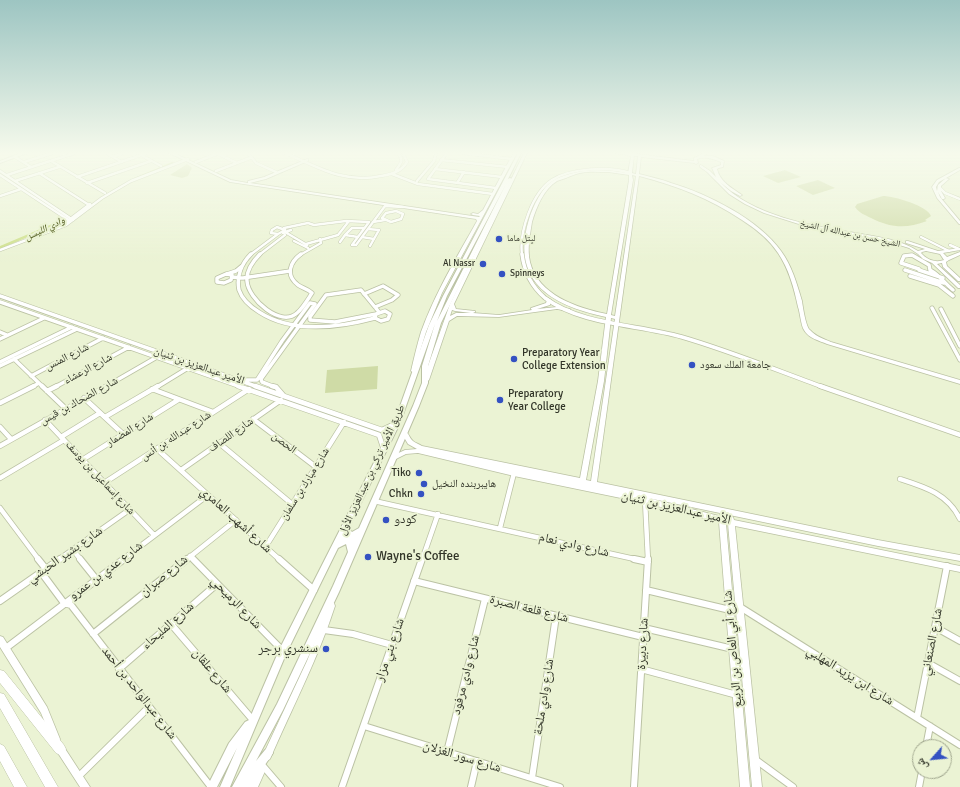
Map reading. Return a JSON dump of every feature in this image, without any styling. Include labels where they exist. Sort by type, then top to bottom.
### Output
[{"type":"highway","points":[[0,675],[60,749]]},
{"type":"highway","points":[[0,698],[52,787]]},
{"type":"highway","points":[[0,750],[21,787]]},
{"type":"main road","name":"طريق الأمير تركي بن عبدالعزيز الأول","points":[[225,787],[252,719],[283,651],[397,423],[432,325],[483,217],[501,190]]},
{"type":"main road","name":"طريق الأمير تركي بن عبدالعزيز الأول","points":[[237,787],[280,707],[336,589],[405,434],[425,383],[425,366],[438,323],[483,217]]},
{"type":"main road","points":[[477,253],[483,217]]},
{"type":"main road","points":[[347,524],[347,533],[352,536],[362,530]]},
{"type":"main road","points":[[336,546],[346,539],[350,543],[352,551]]},
{"type":"main road","points":[[212,787],[232,746],[252,719]]},
{"type":"main road","points":[[244,787],[268,753]]},
{"type":"street","points":[[0,196],[16,190]]},
{"type":"street","points":[[24,190],[72,220]]},
{"type":"street","points":[[28,190],[72,220]]},
{"type":"street","points":[[66,190],[89,204]]},
{"type":"street","points":[[100,190],[105,192]]},
{"type":"street","points":[[72,220],[89,204],[110,190]]},
{"type":"street","points":[[0,249],[72,220],[116,190]]},
{"type":"street","points":[[292,190],[472,215],[478,218],[483,217]]},
{"type":"street","points":[[300,190],[483,217]]},
{"type":"street","points":[[471,190],[495,191]]},
{"type":"street","points":[[489,190],[495,191]]},
{"type":"street","points":[[425,383],[452,304],[507,190]]},
{"type":"street","points":[[534,308],[548,304],[549,300],[528,280],[520,251],[524,226],[535,203],[547,190]]},
{"type":"street","points":[[583,481],[601,381],[608,319],[629,190]]},
{"type":"street","points":[[594,483],[609,382],[615,320],[635,190]]},
{"type":"street","points":[[686,190],[707,198],[742,217],[774,244],[791,273],[806,330],[813,336],[829,343],[960,382]]},
{"type":"street","name":"الشيخ حسن بن عبدالله آل الشيخ","points":[[726,190],[731,194],[767,212],[804,225],[827,231],[901,243],[933,262],[960,288]]},
{"type":"street","name":"الشيخ حسن بن عبدالله آل الشيخ","points":[[733,190],[771,210],[805,222],[894,238],[938,252],[946,261],[945,266],[960,280]]},
{"type":"street","points":[[935,190],[938,197],[960,223]]},
{"type":"street","points":[[940,190],[942,198],[960,218]]},
{"type":"street","points":[[942,190],[947,194],[960,199]]},
{"type":"street","points":[[413,381],[416,358],[427,324],[461,253],[483,217],[495,191]]},
{"type":"street","points":[[942,198],[950,196],[960,199]]},
{"type":"street","points":[[535,203],[528,228],[526,246],[528,264],[536,282],[560,302],[587,313],[608,319]]},
{"type":"street","points":[[354,245],[385,206],[398,208],[407,206]]},
{"type":"street","points":[[290,272],[221,283],[216,280],[218,277],[236,271],[257,248],[283,233],[300,227],[349,221],[381,222],[385,220],[395,222],[404,216],[399,212],[389,212],[383,216],[385,220]]},
{"type":"street","points":[[625,217],[631,217]]},
{"type":"street","points":[[306,244],[338,235],[349,221]]},
{"type":"street","points":[[340,242],[352,228],[379,230],[370,246]]},
{"type":"street","points":[[283,233],[306,244],[309,248]]},
{"type":"street","points":[[283,233],[309,248]]},
{"type":"street","points":[[283,233],[258,255],[252,264],[247,279],[249,290],[258,303],[275,313],[289,317],[297,314],[312,293],[299,286],[290,272],[291,264],[309,248],[320,244],[320,239]]},
{"type":"street","points":[[345,235],[374,239]]},
{"type":"street","points":[[921,237],[949,251]]},
{"type":"street","points":[[950,245],[960,250]]},
{"type":"street","points":[[919,253],[923,250],[932,250]]},
{"type":"street","points":[[938,252],[960,250]]},
{"type":"street","points":[[933,262],[946,261],[960,250]]},
{"type":"street","points":[[944,283],[943,278],[930,270],[929,265],[921,262],[913,256],[904,256],[901,263],[944,283],[953,290],[946,291]]},
{"type":"street","points":[[909,266],[913,256]]},
{"type":"street","points":[[918,271],[921,262]]},
{"type":"street","points":[[239,290],[238,280],[243,264]]},
{"type":"street","points":[[905,270],[918,271],[943,278]]},
{"type":"street","points":[[226,274],[230,274],[238,280]]},
{"type":"street","points":[[910,276],[939,285],[953,296]]},
{"type":"street","points":[[231,281],[232,277]]},
{"type":"street","points":[[231,281],[239,290],[246,302],[258,313],[277,321],[294,325],[337,326],[377,315]]},
{"type":"street","points":[[364,294],[383,286],[398,295],[392,300],[375,307]]},
{"type":"street","points":[[361,290],[375,307],[377,315],[327,322],[310,320],[310,317],[326,295],[361,290]]},
{"type":"street","name":"الأمير عبدالعزيز بن ثنيان","points":[[0,296],[283,395],[381,433]]},
{"type":"street","points":[[546,298],[568,310]]},
{"type":"street","name":"الأمير عبدالعزيز بن ثنيان","points":[[0,302],[248,389],[381,433]]},
{"type":"street","points":[[240,380],[257,380],[265,366],[310,303],[315,304],[261,379],[262,382],[276,387],[283,395]]},
{"type":"street","points":[[452,304],[454,309],[467,312]]},
{"type":"street","points":[[477,316],[460,313],[499,312],[549,305],[552,307],[542,311]]},
{"type":"street","points":[[446,321],[454,314],[477,316],[511,315],[557,308],[615,320],[683,337],[960,435]]},
{"type":"street","points":[[932,308],[960,360]]},
{"type":"street","points":[[941,309],[960,346]]},
{"type":"street","points":[[0,338],[44,318]]},
{"type":"street","points":[[0,362],[72,327]]},
{"type":"street","points":[[0,366],[77,329]]},
{"type":"street","points":[[89,333],[95,329]]},
{"type":"street","points":[[0,332],[8,335]]},
{"type":"street","name":"شارع المنس","points":[[31,376],[103,338]]},
{"type":"street","name":"شارع الرعشاء","points":[[47,391],[129,347]]},
{"type":"street","points":[[141,352],[146,347]]},
{"type":"street","name":"شارع الضحاك بن قيس","points":[[0,446],[158,357]]},
{"type":"street","points":[[14,359],[66,409]]},
{"type":"street","points":[[265,366],[270,368]]},
{"type":"street","points":[[105,417],[188,368]]},
{"type":"street","points":[[601,381],[609,382]]},
{"type":"street","points":[[0,402],[39,383]]},
{"type":"street","points":[[152,389],[213,412]]},
{"type":"street","name":"شارع عبدالله بن أنس","points":[[104,483],[248,389]]},
{"type":"street","points":[[84,398],[123,434]]},
{"type":"street","name":"شارع المضمار","points":[[82,460],[178,400]]},
{"type":"street","name":"شارع اللصاف","points":[[181,470],[281,400]]},
{"type":"street","points":[[0,478],[100,413]]},
{"type":"street","name":"الحصن","points":[[253,419],[316,467]]},
{"type":"street","name":"شارع إسماعيل بن يوسف","points":[[45,420],[154,535]]},
{"type":"street","name":"شارع مبارك بن سلمان","points":[[266,546],[344,422]]},
{"type":"street","points":[[384,450],[381,433],[397,423]]},
{"type":"street","points":[[0,427],[11,439]]},
{"type":"street","name":"الأمير عبدالعزيز بن ثنيان","points":[[405,434],[410,442],[421,448],[594,483],[731,513],[960,558]]},
{"type":"street","points":[[219,443],[292,504]]},
{"type":"street","name":"شارع أشهب العامري","points":[[157,449],[314,590]]},
{"type":"street","name":"الأمير عبدالعزيز بن ثنيان","points":[[394,458],[405,452],[418,451],[514,473],[645,500],[722,520],[960,569]]},
{"type":"street","points":[[588,456],[597,458]]},
{"type":"street","points":[[500,528],[514,473]]},
{"type":"street","points":[[900,479],[922,485],[945,498],[955,508],[960,519]]},
{"type":"street","name":"شارع عدي بن عمرو","points":[[5,648],[208,495]]},
{"type":"street","name":"شارع دبيرة","points":[[634,787],[648,562],[645,500]]},
{"type":"street","name":"شارع وادي نعام","points":[[374,502],[438,514],[648,562]]},
{"type":"street","points":[[0,508],[46,569]]},
{"type":"street","name":"شارع بشير الحبشي","points":[[0,601],[130,510]]},
{"type":"street","name":"شارع أبي العاص بن الربيع","points":[[722,511],[745,787]]},
{"type":"street","name":"شارع أبي العاص بن الربيع","points":[[731,513],[757,787]]},
{"type":"street","name":"شارع بني مزار","points":[[342,787],[438,514]]},
{"type":"street","name":"شارع صبران","points":[[93,634],[236,520]]},
{"type":"street","points":[[72,550],[96,579]]},
{"type":"street","name":"شارع الرميحي","points":[[190,556],[283,651]]},
{"type":"street","name":"شارع الصنعاني","points":[[917,718],[947,566]]},
{"type":"street","name":"شارع عبدالواحد بن أحمد","points":[[41,572],[64,603],[71,605],[119,669],[212,787]]},
{"type":"street","name":"شارع قلعة الصبرة","points":[[414,581],[643,637]]},
{"type":"street","name":"شارع المليحاء","points":[[119,669],[217,584]]},
{"type":"street","points":[[252,787],[324,630],[336,589]]},
{"type":"street","points":[[646,590],[730,610]]},
{"type":"street","name":"شارع وادي مرفود","points":[[447,752],[485,599]]},
{"type":"street","name":"شارع ابن يزيد المهلبي","points":[[740,607],[960,745]]},
{"type":"street","name":"شارع وادي ملحة","points":[[532,778],[556,616]]},
{"type":"street","name":"شارع علقان","points":[[171,624],[252,719]]},
{"type":"street","points":[[935,627],[960,641]]},
{"type":"street","points":[[644,628],[733,649]]},
{"type":"street","points":[[324,630],[353,634],[392,645]]},
{"type":"street","points":[[0,640],[44,710],[60,749],[85,787]]},
{"type":"street","points":[[928,663],[960,681]]},
{"type":"street","points":[[641,669],[748,698]]},
{"type":"street","points":[[78,777],[149,707]]},
{"type":"street","name":"شارع سور الغزلان","points":[[364,726],[560,787]]},
{"type":"street","points":[[928,739],[930,726]]},
{"type":"street","points":[[755,759],[794,787]]},
{"type":"street","points":[[471,787],[477,761]]},
{"type":"street","points":[[262,766],[281,787]]},
{"type":"green space","points":[[803,190],[830,190],[813,195]]},
{"type":"green space","points":[[883,196],[917,205],[929,212],[931,216],[925,220],[927,221],[919,224],[899,226],[885,224],[878,221],[862,214],[855,207],[857,204]]},
{"type":"green space","points":[[378,366],[377,389],[325,393],[327,370]]},
{"type":"waterway","name":"وادي الليسن","points":[[0,248],[72,217]]},
{"type":"place","name":"ليتل ماما","points":[[499,239]]},
{"type":"place","name":"Al Nassr","points":[[483,264]]},
{"type":"place","name":"Spinneys","points":[[502,274]]},
{"type":"place","name":"Preparatory Year College Extension","points":[[514,359]]},
{"type":"place","name":"جامعة الملك سعود","points":[[692,365]]},
{"type":"place","name":"Preparatory Year College","points":[[500,400]]},
{"type":"place","name":"Tiko","points":[[419,473]]},
{"type":"place","name":"هايبربنده النخيل","points":[[424,484]]},
{"type":"place","name":"Chkn","points":[[421,494]]},
{"type":"place","name":"كودو","points":[[386,520]]},
{"type":"place","name":"Wayne's Coffee","points":[[368,557]]},
{"type":"place","name":"سنشري برجر","points":[[326,649]]}]
